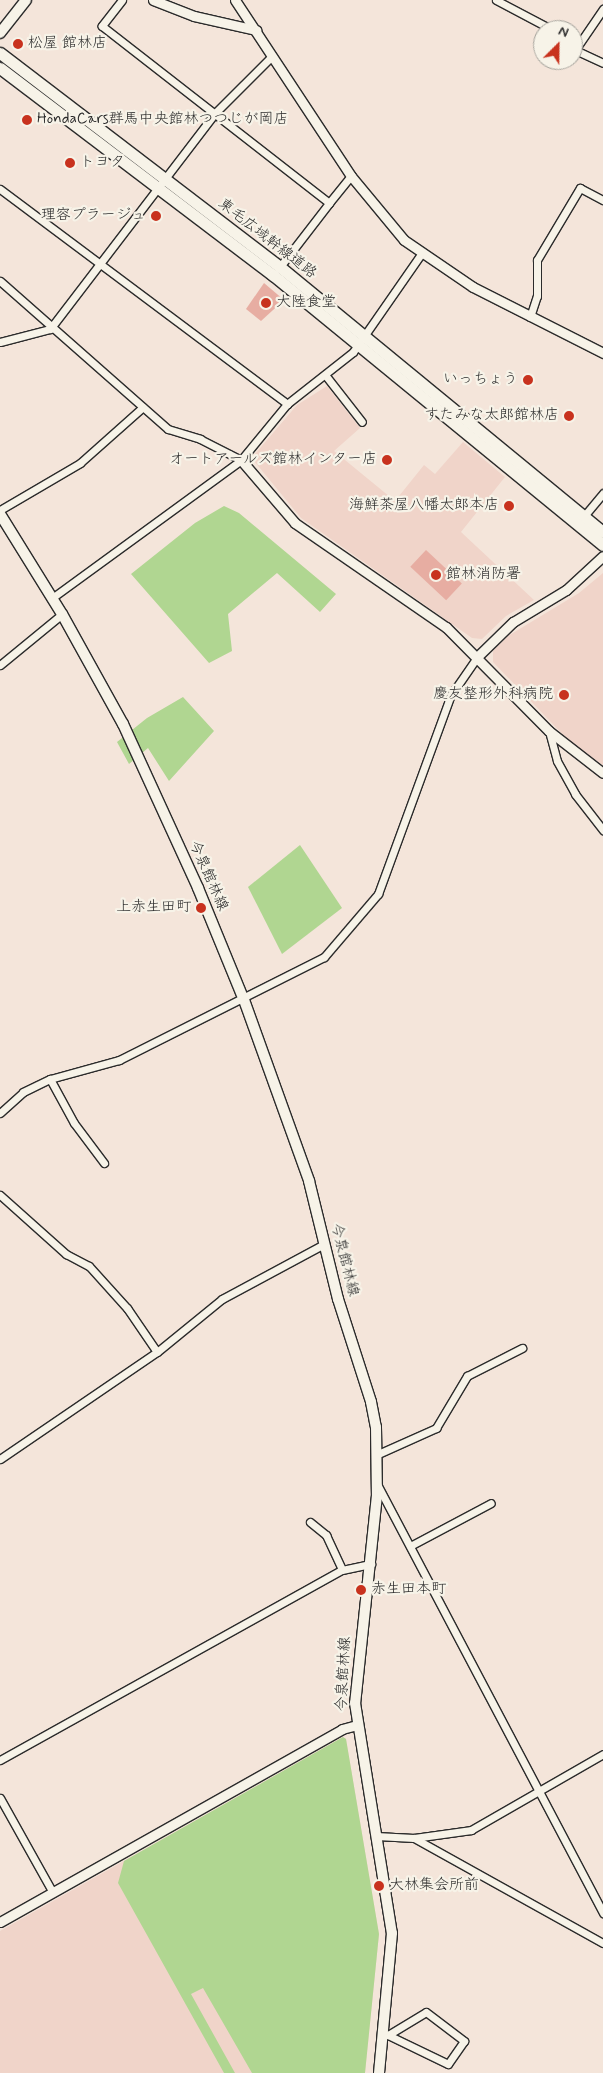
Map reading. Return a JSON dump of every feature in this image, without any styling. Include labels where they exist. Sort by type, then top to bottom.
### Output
[{"type":"highway","name":"東毛広域幹線道路","points":[[0,53],[603,532]]},
{"type":"highway","name":"東毛広域幹線道路","points":[[0,68],[162,183]]},
{"type":"highway","name":"東毛広域幹線道路","points":[[361,340],[603,545]]},
{"type":"main road","points":[[0,33],[26,0]]},
{"type":"main road","name":"今泉館林線","points":[[0,514],[62,614],[123,724],[198,888],[244,1000],[309,1182],[324,1244],[371,1402],[378,1454],[378,1486],[371,1564],[356,1674],[357,1725],[392,1932],[385,2034],[379,2073]]},
{"type":"street","points":[[122,0],[102,26],[329,203]]},
{"type":"street","points":[[153,0],[194,16],[256,30]]},
{"type":"street","points":[[235,0],[351,176],[389,224],[422,254],[530,317],[603,353]]},
{"type":"street","points":[[496,0],[534,20]]},
{"type":"street","points":[[583,37],[603,9]]},
{"type":"street","points":[[583,54],[603,63]]},
{"type":"street","points":[[0,342],[50,330],[214,114],[272,56]]},
{"type":"street","points":[[276,271],[351,176]]},
{"type":"street","points":[[530,317],[536,296],[538,260],[580,188],[603,200]]},
{"type":"street","points":[[0,189],[287,404]]},
{"type":"street","points":[[52,598],[241,460],[287,404],[326,376],[361,340],[422,254]]},
{"type":"street","points":[[0,281],[50,330],[168,429],[200,439],[241,460],[295,523],[426,612],[478,656],[549,732],[603,773]]},
{"type":"street","points":[[326,376],[362,422]]},
{"type":"street","points":[[0,510],[80,463],[143,407]]},
{"type":"street","points":[[584,516],[603,493]]},
{"type":"street","points":[[0,1113],[23,1092],[50,1079],[119,1060],[244,1000],[324,958],[364,914],[389,869],[451,695],[478,656],[513,622],[566,590],[603,556]]},
{"type":"street","points":[[0,664],[62,614]]},
{"type":"street","points":[[549,732],[557,761],[570,785],[603,830]]},
{"type":"street","points":[[50,1079],[74,1123],[104,1163]]},
{"type":"street","points":[[0,1195],[66,1254],[89,1266],[127,1308],[157,1352]]},
{"type":"street","points":[[0,1459],[157,1352],[222,1299],[324,1244]]},
{"type":"street","points":[[378,1454],[406,1445],[436,1428],[467,1376],[522,1348]]},
{"type":"street","points":[[378,1486],[412,1545],[542,1790],[603,1913]]},
{"type":"street","points":[[412,1545],[491,1503]]},
{"type":"street","points":[[310,1522],[326,1535],[342,1570]]},
{"type":"street","points":[[0,1760],[342,1570],[371,1564]]},
{"type":"street","points":[[0,1922],[342,1729],[357,1725]]},
{"type":"street","points":[[376,1836],[414,1838],[471,1830],[603,1754]]},
{"type":"street","points":[[0,1798],[52,1891]]},
{"type":"street","points":[[414,1838],[603,1943]]},
{"type":"street","points":[[426,2012],[464,2041],[448,2064],[385,2034],[426,2012]]},
{"type":"shaded area","points":[[327,386],[360,428],[334,451],[395,501],[424,465],[435,474],[463,442],[505,477],[461,532],[534,600],[506,616],[482,639],[472,638],[301,518],[254,461],[255,454],[297,405]]},
{"type":"shaded area","name":"慶友整形外科病院","points":[[603,573],[603,765],[571,743],[493,662],[493,651],[508,636],[579,593]]},
{"type":"shaded area","points":[[343,1737],[346,1739],[379,1934],[365,2073],[0,2073],[0,1931]]},
{"type":"green space","points":[[224,506],[239,513],[336,594],[320,612],[277,573],[228,614],[232,651],[209,663],[131,574],[195,523]]},
{"type":"green space","points":[[183,697],[214,731],[169,781],[148,748],[129,764],[117,742],[147,718]]},
{"type":"green space","points":[[300,845],[342,908],[282,954],[248,887]]},
{"type":"green space","points":[[343,1737],[346,1739],[379,1934],[365,2073],[252,2073],[203,1988],[191,1994],[235,2073],[224,2073],[118,1883],[124,1861]]},
{"type":"building","name":"大陸食堂","points":[[264,283],[284,300],[261,321],[246,309]]},
{"type":"building","name":"館林消防署","points":[[426,550],[462,583],[446,600],[410,567]]},
{"type":"place","name":"松屋 館林店","points":[[18,44]]},
{"type":"place","name":"HondaCars群馬中央館林つつじが岡店","points":[[27,120]]},
{"type":"place","name":"トヨタ","points":[[70,163]]},
{"type":"place","name":"理容プラージュ","points":[[156,216]]},
{"type":"place","name":"大陸食堂","points":[[266,303]]},
{"type":"place","name":"いっちょう","points":[[528,380]]},
{"type":"place","name":"すたみな太郎館林店","points":[[569,416]]},
{"type":"place","name":"オートアールズ館林インター店","points":[[387,460]]},
{"type":"place","name":"海鮮茶屋八幡太郎本店","points":[[509,506]]},
{"type":"place","name":"館林消防署","points":[[436,575]]},
{"type":"place","name":"慶友整形外科病院","points":[[564,695]]},
{"type":"place","name":"上赤生田町","points":[[201,908]]},
{"type":"place","name":"赤生田本町","points":[[361,1590]]},
{"type":"place","name":"大林集会所前","points":[[379,1886]]}]
